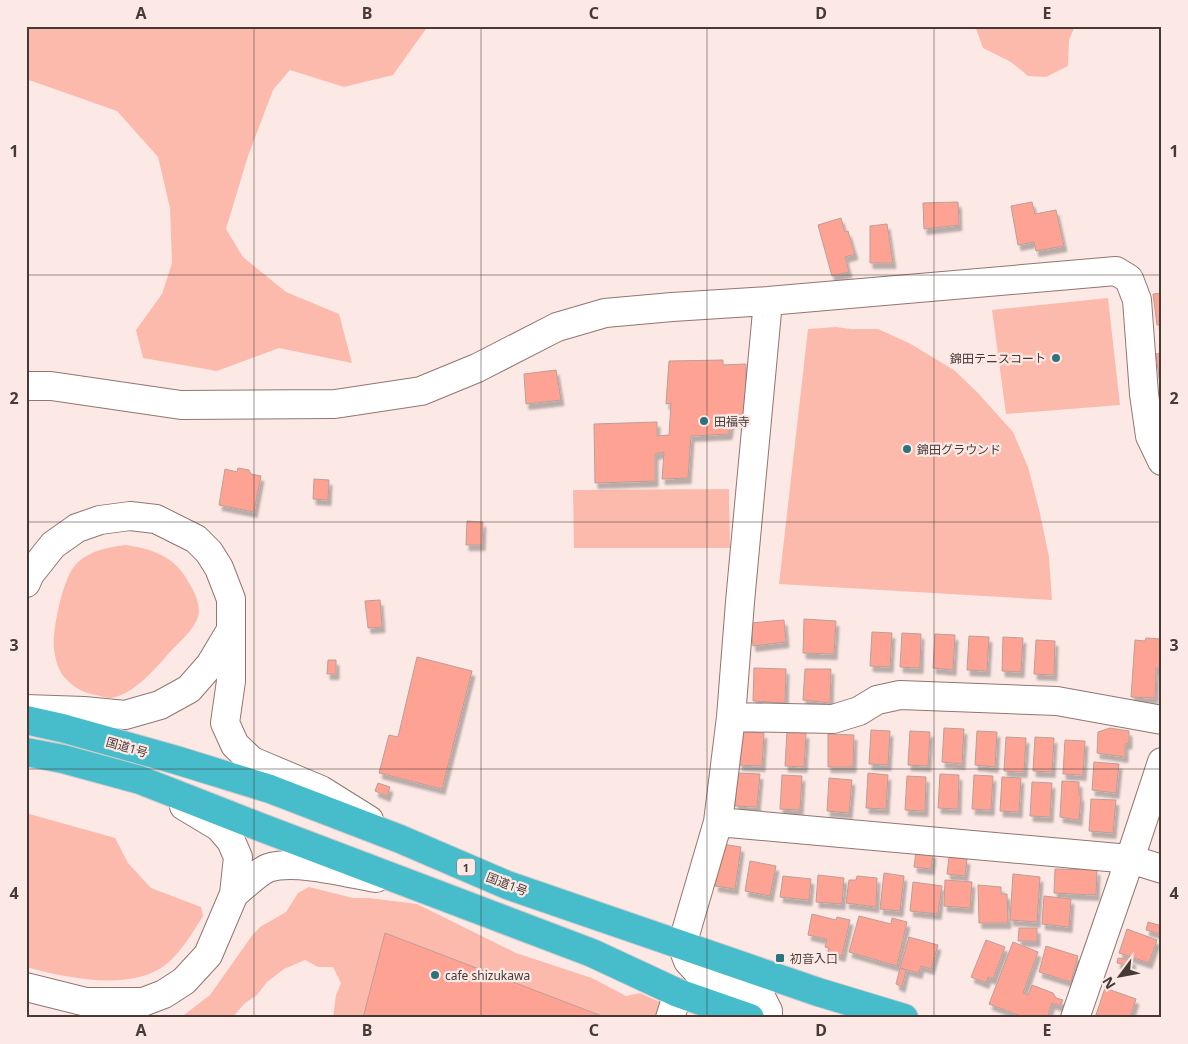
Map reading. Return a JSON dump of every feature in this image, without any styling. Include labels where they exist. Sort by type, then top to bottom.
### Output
[{"type":"highway","name":"国道1号","points":[[26,720],[62,728],[176,760],[270,790],[400,839],[507,885],[818,992],[904,1018]]},
{"type":"highway","points":[[26,752],[62,759],[140,780],[592,953],[674,1005],[750,1018]]},
{"type":"street","points":[[26,386],[51,386],[181,405],[335,404],[421,391],[478,368],[557,326],[605,314],[672,306],[768,301],[1116,271],[1129,279],[1137,300],[1144,394],[1150,436],[1162,462]]},
{"type":"street","points":[[768,301],[731,717],[718,822],[682,945],[688,961],[700,974],[762,999],[768,1011],[768,1018]]},
{"type":"street","points":[[26,583],[30,574],[53,545],[77,528],[100,520],[130,516],[156,519],[196,539],[209,552],[219,568],[231,599],[231,681],[225,722],[235,745],[252,761],[321,790],[400,839]]},
{"type":"street","points":[[26,709],[84,711],[125,715],[160,706],[189,689],[210,664],[231,629]]},
{"type":"street","points":[[731,717],[833,719],[858,711],[877,700],[900,695],[1057,701],[1162,720]]},
{"type":"street","points":[[1074,1018],[1162,762]]},
{"type":"street","points":[[26,987],[86,1002],[143,1002],[164,994],[184,981],[208,954],[234,894],[238,858],[230,841],[219,827],[140,780]]},
{"type":"street","points":[[718,822],[1130,859],[1162,869]]},
{"type":"street","points":[[234,894],[267,868],[285,865],[304,866],[407,883]]},
{"type":"shaded area","points":[[26,26],[428,26],[393,75],[344,87],[290,70],[273,90],[248,156],[226,229],[243,257],[286,292],[339,314],[352,363],[279,348],[217,371],[143,358],[136,330],[162,294],[172,263],[170,208],[158,157],[117,111],[26,79]]},
{"type":"shaded area","points":[[975,26],[1075,26],[1069,40],[1068,66],[1046,77],[1028,76],[1011,62],[983,48]]},
{"type":"shaded area","name":"錦田テニスコート","points":[[1108,298],[1120,405],[1006,414],[992,310]]},
{"type":"shaded area","name":"錦田グラウンド","points":[[836,327],[878,329],[909,343],[954,370],[978,393],[1013,432],[1028,467],[1039,509],[1049,557],[1052,600],[779,584],[808,329]]},
{"type":"shaded area","points":[[729,489],[730,548],[574,548],[573,490]]},
{"type":"shaded area","points":[[126,545],[157,553],[180,569],[194,591],[199,613],[190,631],[144,680],[128,692],[109,698],[83,691],[75,687],[64,677],[58,667],[55,656],[55,629],[67,579],[77,563],[94,552]]},
{"type":"shaded area","points":[[26,813],[115,838],[128,863],[151,888],[201,907],[203,916],[192,934],[169,962],[154,972],[119,980],[80,978],[26,967]]},
{"type":"shaded area","points":[[309,887],[353,898],[417,904],[516,953],[592,978],[626,996],[640,993],[662,1003],[660,1018],[333,1018],[336,995],[341,983],[333,967],[318,967],[305,960],[284,969],[267,982],[257,995],[245,1003],[232,1018],[180,1018],[210,995],[260,927],[286,912],[298,893]]},
{"type":"building","points":[[958,202],[959,225],[924,229],[923,203]]},
{"type":"building","points":[[1032,202],[1035,214],[1056,210],[1064,246],[1036,251],[1034,242],[1018,245],[1011,206]]},
{"type":"building","points":[[841,218],[845,232],[848,231],[855,254],[845,257],[849,272],[832,276],[818,225]]},
{"type":"building","points":[[887,224],[893,263],[870,263],[870,226]]},
{"type":"building","points":[[1162,293],[1162,325],[1157,325],[1153,294]]},
{"type":"building","points":[[1162,353],[1162,385],[1160,385],[1156,354]]},
{"type":"building","name":"田福寺","points":[[723,360],[723,365],[746,364],[745,420],[731,422],[729,434],[691,436],[688,478],[662,479],[664,452],[655,454],[655,481],[595,483],[594,424],[657,422],[657,436],[669,435],[671,403],[666,404],[669,361]]},
{"type":"building","points":[[556,370],[561,400],[526,404],[524,374]]},
{"type":"building","points":[[238,468],[249,470],[251,474],[261,476],[254,512],[219,505],[225,469],[237,472]]},
{"type":"building","points":[[314,479],[329,480],[328,500],[313,499]]},
{"type":"building","points":[[467,521],[483,522],[482,545],[466,545]]},
{"type":"building","points":[[380,600],[382,627],[368,628],[365,601]]},
{"type":"building","points":[[804,619],[836,621],[834,654],[803,653]]},
{"type":"building","points":[[784,620],[786,642],[753,646],[751,623]]},
{"type":"building","points":[[872,632],[892,633],[890,667],[870,666]]},
{"type":"building","points":[[902,633],[921,634],[920,668],[900,667]]},
{"type":"building","points":[[935,634],[955,635],[953,670],[933,668]]},
{"type":"building","points":[[969,636],[989,637],[987,671],[967,670]]},
{"type":"building","points":[[1003,637],[1023,638],[1021,672],[1002,671]]},
{"type":"building","points":[[1146,638],[1162,639],[1162,668],[1156,668],[1155,698],[1131,697],[1135,640],[1145,641]]},
{"type":"building","points":[[1036,640],[1055,641],[1054,675],[1034,674]]},
{"type":"building","points":[[417,657],[472,671],[442,789],[379,773],[389,735],[398,737]]},
{"type":"building","points":[[328,660],[336,660],[336,674],[327,674]]},
{"type":"building","points":[[754,668],[786,669],[785,703],[753,701]]},
{"type":"building","points":[[805,669],[831,669],[830,703],[803,700]]},
{"type":"building","points":[[944,728],[964,729],[962,764],[942,762]]},
{"type":"building","points":[[1110,728],[1129,731],[1129,743],[1125,744],[1125,757],[1097,753],[1098,732]]},
{"type":"building","points":[[871,730],[890,731],[888,765],[869,764]]},
{"type":"building","points":[[910,731],[930,732],[928,766],[908,765]]},
{"type":"building","points":[[977,731],[997,732],[995,767],[975,765]]},
{"type":"building","points":[[741,732],[764,733],[762,766],[739,765]]},
{"type":"building","points":[[787,732],[806,733],[804,767],[785,766]]},
{"type":"building","points":[[828,734],[854,735],[853,767],[828,767]]},
{"type":"building","points":[[1006,737],[1026,738],[1024,772],[1004,771]]},
{"type":"building","points":[[1035,737],[1054,738],[1052,772],[1033,771]]},
{"type":"building","points":[[1065,740],[1085,741],[1083,775],[1063,774]]},
{"type":"building","points":[[1094,762],[1119,764],[1116,793],[1092,790]]},
{"type":"building","points":[[737,773],[760,774],[757,807],[735,806]]},
{"type":"building","points":[[868,773],[888,775],[886,809],[866,808]]},
{"type":"building","points":[[940,774],[959,775],[958,809],[938,808]]},
{"type":"building","points":[[782,775],[802,776],[800,810],[780,809]]},
{"type":"building","points":[[974,775],[993,776],[991,810],[972,809]]},
{"type":"building","points":[[907,776],[926,777],[925,811],[905,810]]},
{"type":"building","points":[[1002,777],[1021,778],[1019,812],[1000,811]]},
{"type":"building","points":[[829,778],[852,780],[849,813],[827,811]]},
{"type":"building","points":[[1062,781],[1079,782],[1079,794],[1081,797],[1079,820],[1060,817]]},
{"type":"building","points":[[1032,782],[1052,783],[1050,817],[1030,816]]},
{"type":"building","points":[[378,783],[390,787],[387,796],[375,791]]},
{"type":"building","points":[[1091,799],[1116,800],[1113,833],[1089,831]]},
{"type":"building","points":[[722,844],[741,847],[735,889],[715,886]]},
{"type":"building","points":[[916,851],[933,853],[931,869],[914,867]]},
{"type":"building","points":[[949,857],[967,859],[965,876],[947,874]]},
{"type":"building","points":[[750,861],[776,866],[770,896],[745,891]]},
{"type":"building","points":[[1055,869],[1097,870],[1096,895],[1054,893]]},
{"type":"building","points":[[884,873],[904,876],[900,911],[880,909]]},
{"type":"building","points":[[1013,874],[1040,877],[1037,922],[1010,920]]},
{"type":"building","points":[[818,875],[844,878],[842,904],[816,902]]},
{"type":"building","points":[[783,876],[811,879],[809,900],[780,897]]},
{"type":"building","points":[[857,876],[877,878],[876,907],[846,903],[849,880],[856,880]]},
{"type":"building","points":[[945,880],[972,882],[970,908],[944,906]]},
{"type":"building","points":[[913,882],[942,886],[938,914],[910,911]]},
{"type":"building","points":[[978,885],[1001,887],[1001,894],[1007,894],[1008,923],[979,923]]},
{"type":"building","points":[[1044,896],[1071,899],[1069,927],[1042,924]]},
{"type":"building","points":[[812,914],[836,920],[837,917],[850,920],[842,956],[828,952],[829,948],[825,947],[827,939],[808,935]]},
{"type":"building","points":[[859,916],[891,924],[892,918],[907,922],[897,966],[849,952]]},
{"type":"building","points":[[1148,922],[1162,926],[1160,934],[1146,930]]},
{"type":"building","points":[[1019,928],[1037,928],[1037,941],[1018,941]]},
{"type":"building","points":[[1127,929],[1157,940],[1149,963],[1119,953]]},
{"type":"building","name":"cafe shizukawa","points":[[385,933],[607,1018],[363,1018]]},
{"type":"building","points":[[909,937],[938,945],[931,969],[921,966],[919,973],[900,968]]},
{"type":"building","points":[[986,940],[1005,947],[993,979],[988,977],[986,983],[971,977]]},
{"type":"building","points":[[1013,942],[1038,952],[1023,993],[1028,995],[1032,985],[1053,993],[1056,998],[1063,1000],[1060,1006],[1052,1003],[1047,1018],[1026,1018],[989,1004]]},
{"type":"building","points":[[1046,946],[1078,956],[1071,982],[1039,972]]},
{"type":"building","points":[[1118,958],[1133,960],[1132,966],[1117,963]]},
{"type":"building","points":[[900,968],[906,970],[902,987],[896,984]]},
{"type":"building","points":[[1105,988],[1136,999],[1130,1018],[1095,1018]]},
{"type":"place","name":"錦田テニスコート","points":[[1056,358]]},
{"type":"place","name":"田福寺","points":[[704,421]]},
{"type":"place","name":"錦田グラウンド","points":[[907,449]]},
{"type":"place","name":"初音入口","points":[[780,958]]},
{"type":"place","name":"cafe shizukawa","points":[[435,975]]}]
